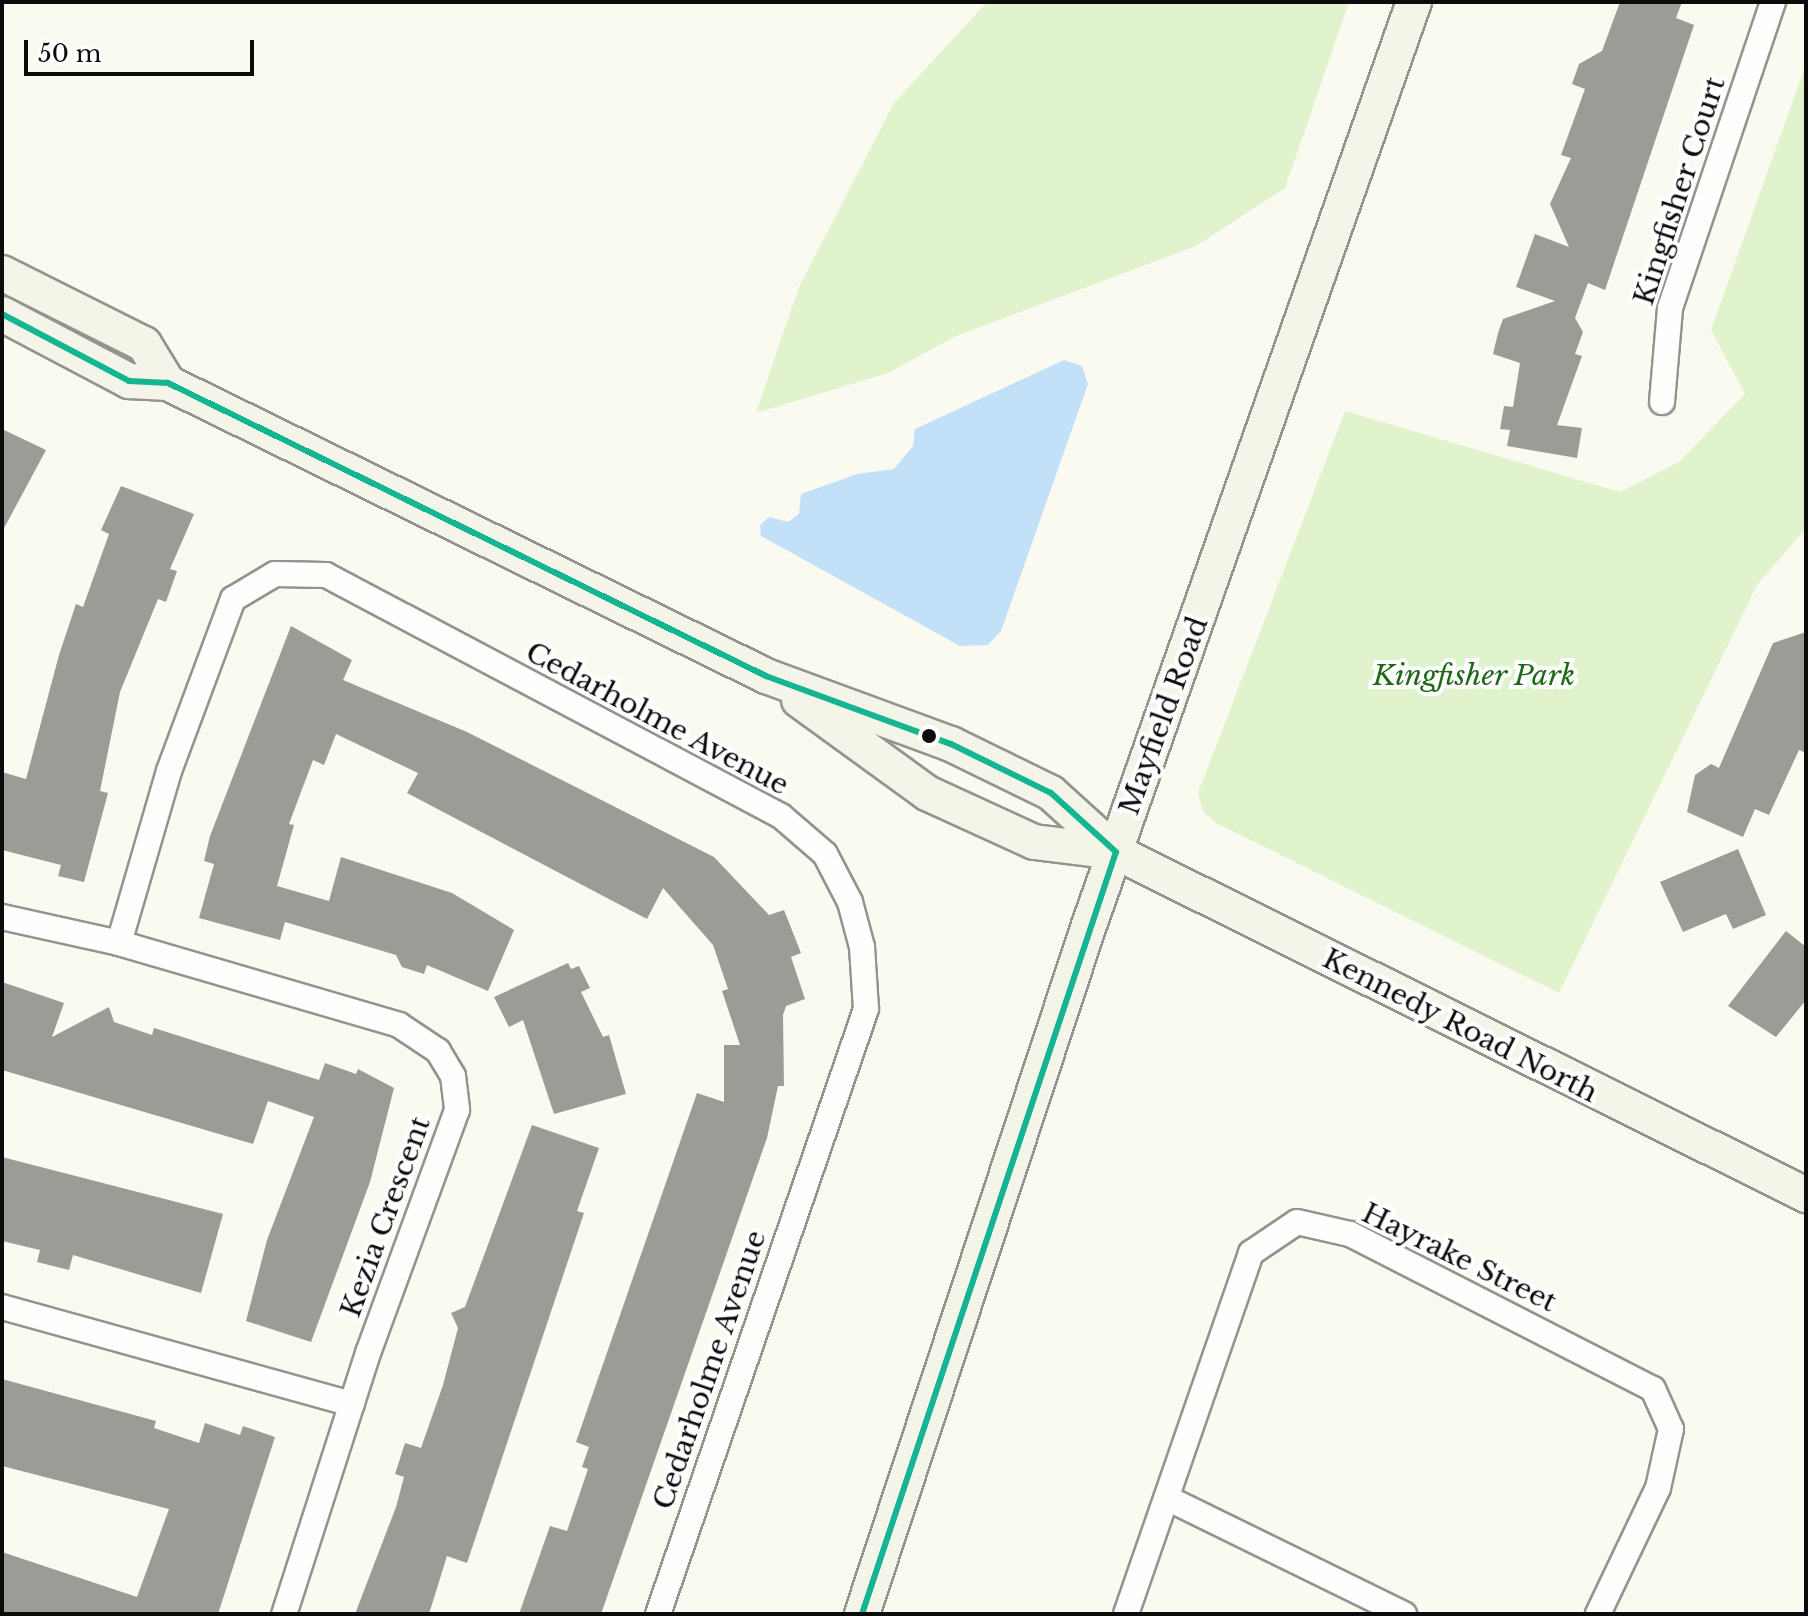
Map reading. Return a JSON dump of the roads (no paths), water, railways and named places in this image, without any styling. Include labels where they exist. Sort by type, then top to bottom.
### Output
[{"type":"main road","name":"Mayfield Road","points":[[862,1614],[1116,852],[1414,2]]},
{"type":"main road","points":[[2,273],[144,344],[168,383]]},
{"type":"main road","points":[[2,314],[129,381],[168,383],[766,676],[951,744],[1051,793],[1116,852]]},
{"type":"main road","points":[[766,676],[927,793],[1034,842],[1116,852]]},
{"type":"main road","name":"Kennedy Road North","points":[[1116,852],[1806,1195]]},
{"type":"street","name":"Kingfisher Court","points":[[1662,402],[1670,308],[1773,2]]},
{"type":"street","name":"Cedarholme Avenue","points":[[119,943],[169,771],[233,599],[275,574],[326,575],[781,816],[825,854],[858,932],[866,1009],[658,1614]]},
{"type":"street","name":"Kezia Crescent","points":[[2,917],[119,943],[399,1025],[438,1051],[453,1076],[457,1110],[352,1404]]},
{"type":"street","name":"Hayrake Street","points":[[1126,1614],[1251,1253],[1297,1222],[1350,1234],[1653,1389],[1671,1429],[1658,1488],[1598,1614]]},
{"type":"street","points":[[2,1307],[352,1404],[284,1614]]},
{"type":"street","points":[[1167,1498],[1404,1614]]},
{"type":"water","points":[[1064,360],[1082,366],[1088,384],[1001,631],[988,645],[960,646],[761,536],[760,525],[769,517],[788,522],[799,514],[801,494],[857,474],[894,469],[913,446],[915,429]]},
{"type":"park label","name":"Kingfisher Park","points":[[1474,676]]}]
